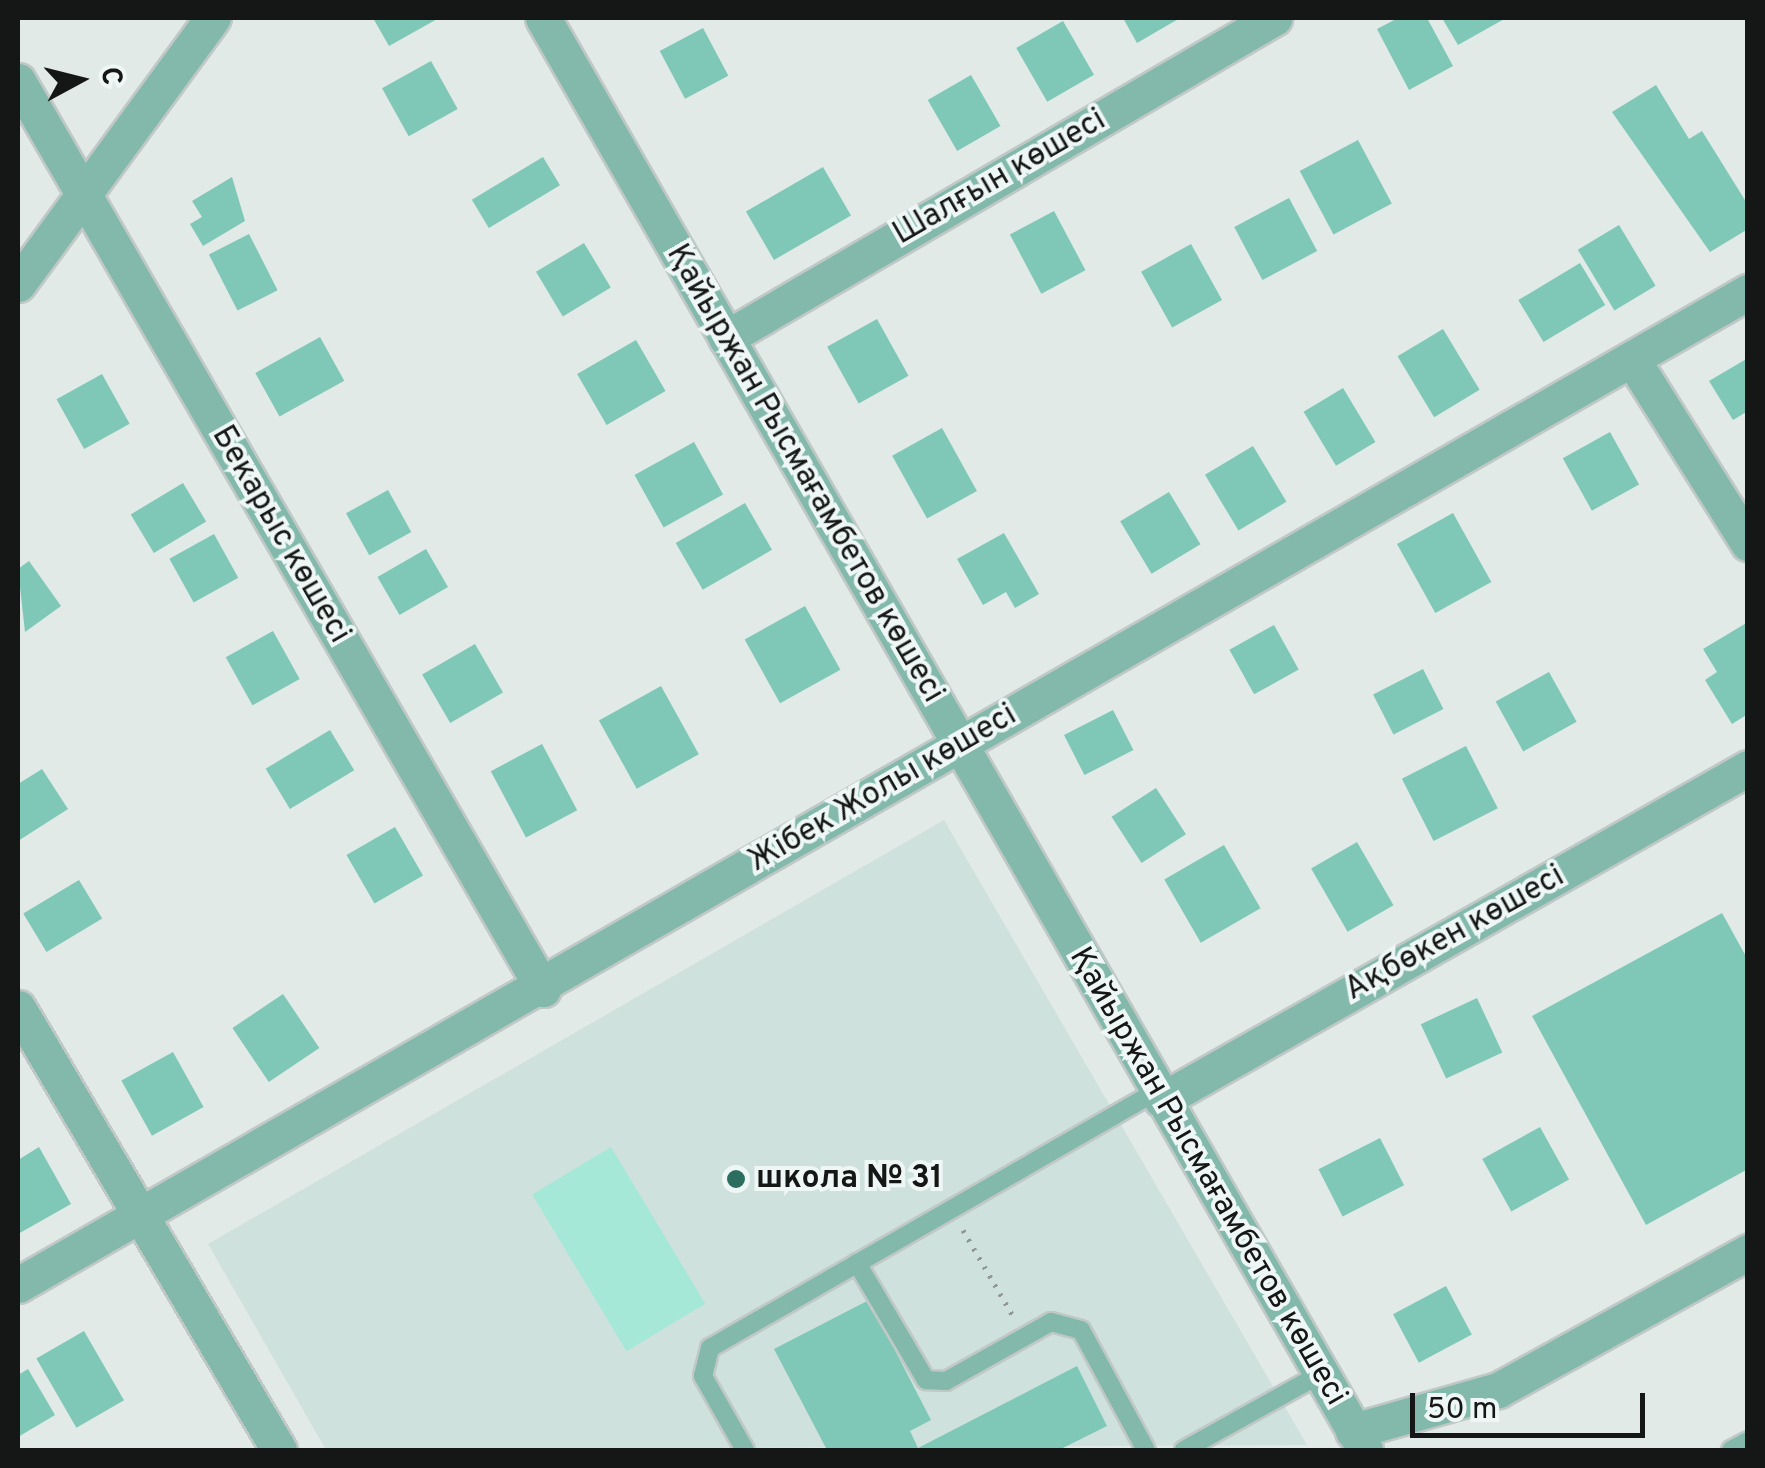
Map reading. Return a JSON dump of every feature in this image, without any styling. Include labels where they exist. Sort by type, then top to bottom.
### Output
[{"type":"street","points":[[18,284],[212,18]]},
{"type":"street","name":"Қайыржан Рысмағамбетов көшесі","points":[[543,18],[1359,1441]]},
{"type":"street","name":"Шалғын көшесі","points":[[726,338],[1274,18]]},
{"type":"street","name":"Бекарыс көшесі","points":[[18,81],[543,988]]},
{"type":"street","name":"Жібек Жолы көшесі","points":[[18,1285],[132,1213],[543,988],[958,744],[1748,292]]},
{"type":"street","points":[[1632,359],[1748,543]]},
{"type":"street","name":"Ақбөкен көшесі","points":[[1159,1095],[1748,768]]},
{"type":"street","points":[[18,1008],[132,1213],[279,1450]]},
{"type":"street","points":[[1359,1441],[1498,1390],[1748,1252]]},
{"type":"lane","points":[[744,1450],[702,1360],[857,1263],[1159,1095]]},
{"type":"lane","points":[[857,1263],[926,1380],[946,1381],[1051,1322],[1081,1330],[1146,1450]]},
{"type":"lane","points":[[1184,1450],[1319,1375]]},
{"type":"lane","points":[[1731,1450],[1748,1442]]},
{"type":"path","points":[[951,1209],[1024,1336]]},
{"type":"shaded area","name":"школа № 31","points":[[944,820],[1307,1445],[326,1450],[208,1244]]},
{"type":"green space","points":[[611,1147],[705,1304],[626,1351],[532,1194]]},
{"type":"building","points":[[373,18],[439,18],[389,46]]},
{"type":"building","points":[[1123,18],[1180,18],[1137,43]]},
{"type":"building","points":[[1398,18],[1427,18],[1453,66],[1409,90],[1377,29]]},
{"type":"building","points":[[1442,18],[1506,18],[1458,45]]},
{"type":"building","points":[[1063,21],[1094,75],[1047,102],[1016,48]]},
{"type":"building","points":[[703,28],[728,76],[685,99],[660,51]]},
{"type":"building","points":[[431,61],[458,109],[409,136],[382,88]]},
{"type":"building","points":[[971,75],[1000,126],[957,151],[928,100]]},
{"type":"building","points":[[1656,85],[1689,139],[1702,131],[1748,205],[1748,229],[1710,252],[1612,112]]},
{"type":"building","points":[[1358,140],[1392,204],[1334,235],[1300,171]]},
{"type":"building","points":[[543,157],[560,185],[489,228],[472,200]]},
{"type":"building","points":[[823,167],[851,215],[774,260],[746,212]]},
{"type":"building","points":[[232,177],[245,221],[203,246],[190,224],[202,217],[192,201]]},
{"type":"building","points":[[1289,198],[1317,251],[1262,280],[1234,227]]},
{"type":"building","points":[[1054,211],[1085,270],[1041,294],[1010,234]]},
{"type":"building","points":[[1619,225],[1656,286],[1614,311],[1578,250]]},
{"type":"building","points":[[249,234],[278,290],[238,311],[209,254]]},
{"type":"building","points":[[584,243],[611,288],[563,316],[536,272]]},
{"type":"building","points":[[1191,244],[1222,300],[1172,328],[1141,272]]},
{"type":"building","points":[[1580,263],[1605,305],[1544,342],[1518,300]]},
{"type":"building","points":[[877,319],[909,376],[859,403],[827,347]]},
{"type":"building","points":[[1443,329],[1480,390],[1434,417],[1398,356]]},
{"type":"building","points":[[320,337],[344,381],[280,417],[255,373]]},
{"type":"building","points":[[636,340],[666,391],[607,425],[577,374]]},
{"type":"building","points":[[1748,358],[1748,411],[1733,420],[1709,381]]},
{"type":"building","points":[[102,374],[130,424],[84,449],[57,399]]},
{"type":"building","points":[[1343,388],[1375,442],[1336,466],[1304,412]]},
{"type":"building","points":[[942,428],[977,491],[927,519],[892,456]]},
{"type":"building","points":[[1610,432],[1639,484],[1592,511],[1563,458]]},
{"type":"building","points":[[694,442],[723,494],[664,527],[635,475]]},
{"type":"building","points":[[1253,446],[1286,502],[1238,531],[1205,475]]},
{"type":"building","points":[[183,483],[206,522],[154,553],[131,514]]},
{"type":"building","points":[[388,490],[411,532],[369,555],[346,513]]},
{"type":"building","points":[[1169,492],[1200,544],[1152,574],[1120,521]]},
{"type":"building","points":[[745,503],[772,550],[703,590],[676,543]]},
{"type":"building","points":[[1453,513],[1491,582],[1435,613],[1397,544]]},
{"type":"building","points":[[1004,533],[1039,594],[1015,608],[1006,592],[983,605],[957,559]]},
{"type":"building","points":[[214,534],[238,578],[194,602],[169,559]]},
{"type":"building","points":[[426,549],[448,587],[400,615],[378,577]]},
{"type":"building","points":[[29,561],[61,606],[25,632],[18,569]]},
{"type":"building","points":[[805,606],[840,670],[780,703],[745,639]]},
{"type":"building","points":[[1748,622],[1748,714],[1732,724],[1705,680],[1717,672],[1703,649]]},
{"type":"building","points":[[1274,625],[1299,670],[1254,694],[1229,650]]},
{"type":"building","points":[[273,631],[300,679],[252,705],[226,657]]},
{"type":"building","points":[[475,644],[503,692],[450,723],[422,674]]},
{"type":"building","points":[[1423,669],[1443,709],[1394,735],[1373,694]]},
{"type":"building","points":[[1549,672],[1577,722],[1523,751],[1496,702]]},
{"type":"building","points":[[661,686],[699,754],[637,789],[599,720]]},
{"type":"building","points":[[1113,710],[1133,750],[1084,775],[1064,735]]},
{"type":"building","points":[[330,730],[354,770],[290,809],[266,769]]},
{"type":"building","points":[[542,744],[577,810],[526,837],[491,771]]},
{"type":"building","points":[[1466,746],[1498,808],[1434,841],[1402,779]]},
{"type":"building","points":[[42,769],[68,809],[18,841],[18,784]]},
{"type":"building","points":[[1156,788],[1186,834],[1142,863],[1112,817]]},
{"type":"building","points":[[395,827],[423,875],[375,903],[347,855]]},
{"type":"building","points":[[1357,842],[1394,905],[1348,932],[1311,868]]},
{"type":"building","points":[[1224,845],[1260,908],[1201,943],[1164,879]]},
{"type":"building","points":[[79,880],[102,919],[46,952],[23,913]]},
{"type":"building","points":[[1722,913],[1748,960],[1748,1169],[1646,1225],[1532,1016]]},
{"type":"building","points":[[283,994],[319,1048],[269,1082],[232,1028]]},
{"type":"building","points":[[1477,998],[1502,1052],[1446,1079],[1421,1024]]},
{"type":"building","points":[[173,1052],[204,1107],[152,1136],[121,1081]]},
{"type":"building","points":[[1540,1127],[1569,1179],[1511,1211],[1482,1159]]},
{"type":"building","points":[[1380,1138],[1404,1185],[1343,1217],[1319,1169]]},
{"type":"building","points":[[39,1147],[71,1204],[18,1234],[18,1160]]},
{"type":"building","points":[[1446,1286],[1472,1335],[1419,1363],[1393,1314]]},
{"type":"building","points":[[869,1300],[931,1420],[910,1431],[918,1448],[1077,1366],[1107,1426],[1059,1450],[827,1450],[774,1349]]},
{"type":"building","points":[[84,1331],[124,1400],[76,1428],[36,1358]]},
{"type":"building","points":[[28,1369],[55,1415],[18,1437],[18,1375]]},
{"type":"place","name":"школа № 31","points":[[736,1179]]}]
